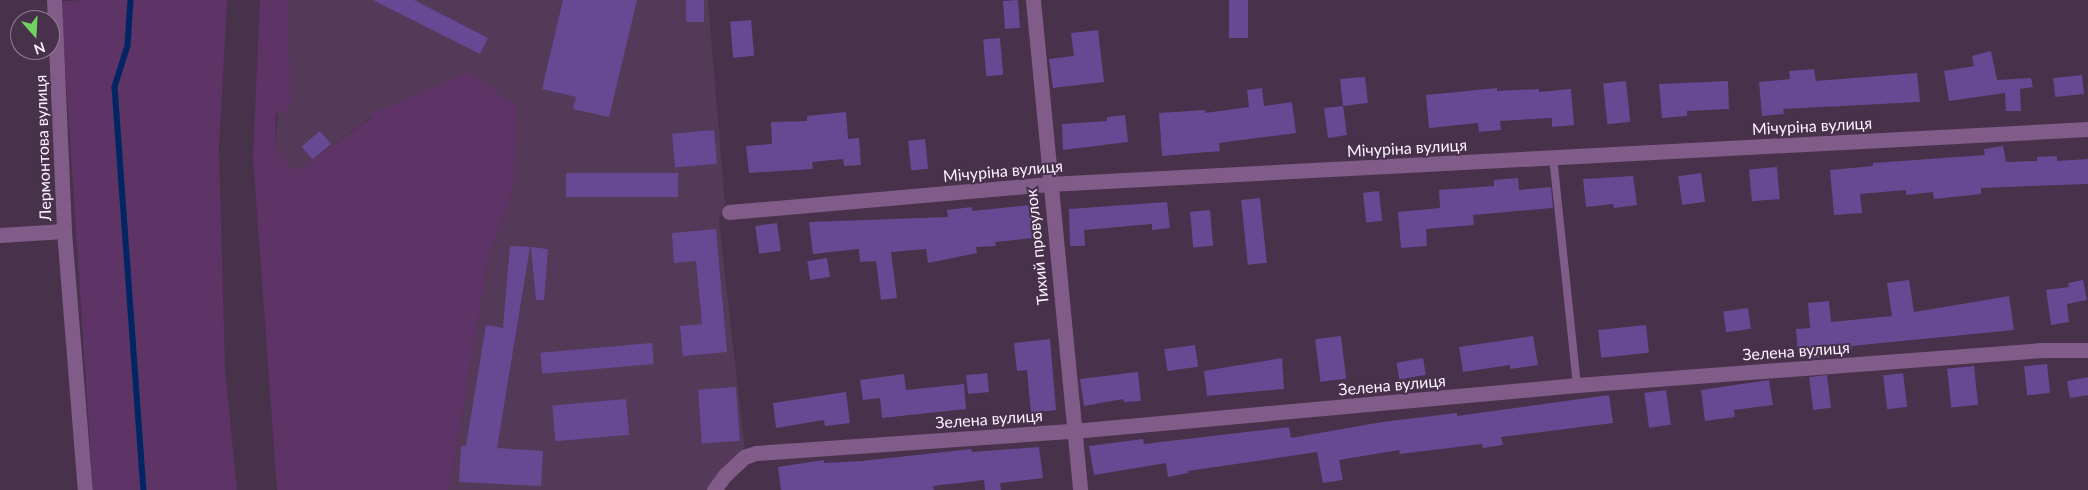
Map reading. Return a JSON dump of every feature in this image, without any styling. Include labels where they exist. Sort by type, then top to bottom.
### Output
[{"type":"street","name":"Лермонтова вулиця","points":[[0,235],[64,231],[54,0]]},
{"type":"street","name":"Тихий провулок","points":[[1033,0],[1049,184],[1080,490]]},
{"type":"street","name":"Мічуріна вулиця","points":[[729,212],[1049,184],[2088,129]]},
{"type":"street","points":[[64,231],[85,490]]},
{"type":"street","name":"Зелена вулиця","points":[[714,490],[725,474],[744,457],[756,453],[1073,431],[1577,385],[2040,350],[2088,350]]},
{"type":"lane","points":[[1553,157],[1577,385]]},
{"type":"shaded area","points":[[79,0],[227,0],[219,148],[225,369],[237,490],[93,490],[61,2]]},
{"type":"shaded area","points":[[260,0],[288,0],[291,107],[276,114],[275,148],[290,166],[302,170],[312,160],[372,118],[372,113],[469,73],[516,105],[514,186],[489,255],[449,490],[277,490],[253,157]]},
{"type":"shaded area","points":[[288,0],[708,0],[725,203],[719,220],[745,452],[709,490],[449,490],[489,255],[514,186],[372,117],[312,160],[302,171],[290,166],[275,148]]},
{"type":"building","points":[[373,0],[414,0],[488,38],[480,54]]},
{"type":"building","points":[[563,0],[637,0],[609,117],[573,109],[576,97],[542,89]]},
{"type":"building","points":[[686,0],[704,0],[704,22],[686,22]]},
{"type":"building","points":[[1018,0],[1020,28],[1005,29],[1003,1]]},
{"type":"building","points":[[1229,0],[1248,0],[1248,38],[1229,38]]},
{"type":"building","points":[[751,20],[754,56],[733,58],[730,22]]},
{"type":"building","points":[[1098,30],[1104,82],[1053,88],[1049,59],[1074,56],[1071,33]]},
{"type":"building","points":[[1000,38],[1003,75],[986,76],[983,39]]},
{"type":"building","points":[[1991,51],[1997,80],[2031,78],[2033,87],[2020,89],[2021,111],[2006,111],[2005,93],[1949,101],[1944,71],[1974,66],[1972,56]]},
{"type":"building","points":[[1814,69],[1816,81],[1917,73],[1920,102],[1783,109],[1784,114],[1762,116],[1759,82],[1790,79],[1789,71]]},
{"type":"building","points":[[2082,75],[2084,94],[2055,97],[2053,78]]},
{"type":"building","points":[[1365,77],[1368,103],[1343,106],[1340,79]]},
{"type":"building","points":[[1626,81],[1630,122],[1607,124],[1603,83]]},
{"type":"building","points":[[1728,81],[1729,109],[1687,111],[1687,116],[1662,118],[1659,84]]},
{"type":"building","points":[[1262,88],[1264,106],[1292,102],[1296,133],[1219,143],[1220,151],[1162,156],[1159,113],[1205,110],[1205,113],[1249,107],[1247,90]]},
{"type":"building","points":[[1497,88],[1497,91],[1539,89],[1539,92],[1571,89],[1574,125],[1552,127],[1552,118],[1500,121],[1501,130],[1479,132],[1478,123],[1429,128],[1426,95]]},
{"type":"building","points":[[1343,106],[1347,135],[1328,138],[1324,108]]},
{"type":"building","points":[[846,112],[848,139],[859,138],[861,165],[844,166],[843,159],[812,162],[813,169],[749,173],[746,146],[772,144],[771,122],[807,121],[807,116]]},
{"type":"building","points":[[1125,115],[1128,142],[1063,150],[1062,124],[1107,121],[1107,117]]},
{"type":"building","points":[[714,130],[717,164],[675,168],[672,134]]},
{"type":"building","points":[[320,131],[331,144],[313,159],[302,146]]},
{"type":"building","points":[[925,139],[928,169],[911,171],[908,141]]},
{"type":"building","points":[[2003,146],[2006,162],[2037,161],[2037,157],[2057,156],[2057,161],[2088,159],[2088,184],[1981,188],[1981,194],[1934,199],[1933,192],[1906,195],[1906,190],[1860,194],[1862,213],[1834,215],[1830,170],[1873,166],[1873,163],[1985,155],[1984,149]]},
{"type":"building","points":[[1777,167],[1780,199],[1752,201],[1749,169]]},
{"type":"building","points":[[566,173],[678,173],[678,197],[566,197]]},
{"type":"building","points":[[1701,173],[1705,202],[1682,205],[1678,176]]},
{"type":"building","points":[[1633,176],[1637,205],[1614,208],[1613,204],[1586,207],[1583,179]]},
{"type":"building","points":[[1518,178],[1519,190],[1551,187],[1553,208],[1473,215],[1474,225],[1426,229],[1427,246],[1401,248],[1398,212],[1440,208],[1439,190],[1494,186],[1494,180]]},
{"type":"building","points":[[1379,191],[1382,221],[1366,223],[1363,193]]},
{"type":"building","points":[[1260,198],[1267,263],[1248,265],[1241,200]]},
{"type":"building","points":[[1167,202],[1170,228],[1152,230],[1152,224],[1084,230],[1085,246],[1070,246],[1069,209]]},
{"type":"building","points":[[1031,205],[1034,238],[995,242],[996,246],[976,247],[977,253],[928,263],[926,249],[891,252],[897,298],[881,300],[876,261],[860,262],[859,249],[813,254],[809,222],[948,217],[947,210],[972,207],[972,211]]},
{"type":"building","points":[[1210,210],[1213,246],[1193,248],[1190,212]]},
{"type":"building","points":[[777,223],[781,251],[759,254],[755,226]]},
{"type":"building","points":[[716,229],[727,352],[683,356],[680,326],[702,324],[696,261],[674,263],[672,233]]},
{"type":"building","points":[[510,246],[530,247],[497,448],[543,451],[541,486],[459,482],[461,446],[466,446],[486,325],[503,328]]},
{"type":"building","points":[[531,247],[548,249],[544,300],[536,300]]},
{"type":"building","points":[[827,258],[830,277],[810,280],[807,261]]},
{"type":"building","points":[[1909,280],[1914,312],[2009,296],[2014,330],[1851,346],[1852,349],[1824,351],[1825,357],[1807,358],[1806,353],[1798,354],[1796,329],[1810,328],[1808,303],[1829,301],[1831,322],[1892,316],[1887,283]]},
{"type":"building","points":[[2083,280],[2087,300],[2067,304],[2069,322],[2051,325],[2046,290],[2069,287],[2068,283]]},
{"type":"building","points":[[1748,308],[1751,329],[1726,332],[1723,311]]},
{"type":"building","points":[[1646,325],[1649,353],[1601,358],[1598,330]]},
{"type":"building","points":[[1341,336],[1346,379],[1320,382],[1315,339]]},
{"type":"building","points":[[1533,336],[1538,365],[1510,369],[1510,365],[1463,372],[1459,347]]},
{"type":"building","points":[[1050,339],[1056,410],[1031,413],[1027,370],[1017,371],[1014,343]]},
{"type":"building","points":[[652,343],[654,364],[542,374],[540,353]]},
{"type":"building","points":[[1195,345],[1198,367],[1167,371],[1164,349]]},
{"type":"building","points":[[1282,358],[1284,389],[1207,396],[1204,371]]},
{"type":"building","points":[[1423,358],[1426,375],[1399,379],[1396,363]]},
{"type":"building","points":[[2047,364],[2050,393],[2027,395],[2024,366]]},
{"type":"building","points":[[1974,366],[1978,405],[1951,408],[1947,369]]},
{"type":"building","points":[[1138,372],[1141,401],[1124,402],[1123,399],[1084,406],[1080,379]]},
{"type":"building","points":[[987,373],[989,392],[968,394],[966,375]]},
{"type":"building","points":[[1903,373],[1907,407],[1887,409],[1883,375]]},
{"type":"building","points":[[904,374],[906,390],[964,384],[966,409],[882,418],[880,398],[863,400],[860,380]]},
{"type":"building","points":[[1827,375],[1831,408],[1813,410],[1809,377]]},
{"type":"building","points":[[2088,377],[2088,395],[2070,398],[2067,381]]},
{"type":"building","points":[[1769,380],[1773,405],[1734,410],[1735,417],[1705,421],[1701,390]]},
{"type":"building","points":[[736,387],[740,441],[702,444],[698,390]]},
{"type":"building","points":[[1666,390],[1671,425],[1649,428],[1644,393]]},
{"type":"building","points":[[846,392],[850,423],[825,426],[824,420],[776,428],[773,403]]},
{"type":"building","points":[[1609,395],[1613,423],[1501,437],[1503,445],[1483,448],[1482,444],[1400,454],[1399,450],[1339,460],[1343,480],[1323,483],[1317,452],[1188,471],[1188,473],[1168,477],[1166,463],[1094,475],[1089,446],[1143,439],[1144,444],[1289,427],[1291,438],[1382,422],[1457,413],[1457,416]]},
{"type":"building","points":[[626,399],[629,435],[555,441],[552,405]]},
{"type":"building","points":[[1039,447],[1043,478],[1000,483],[1001,490],[985,490],[984,480],[933,486],[934,490],[781,490],[778,467],[824,460],[824,463],[862,461],[971,449],[972,452]]},
{"type":"waterway","points":[[131,0],[128,46],[115,87],[144,490]]}]
